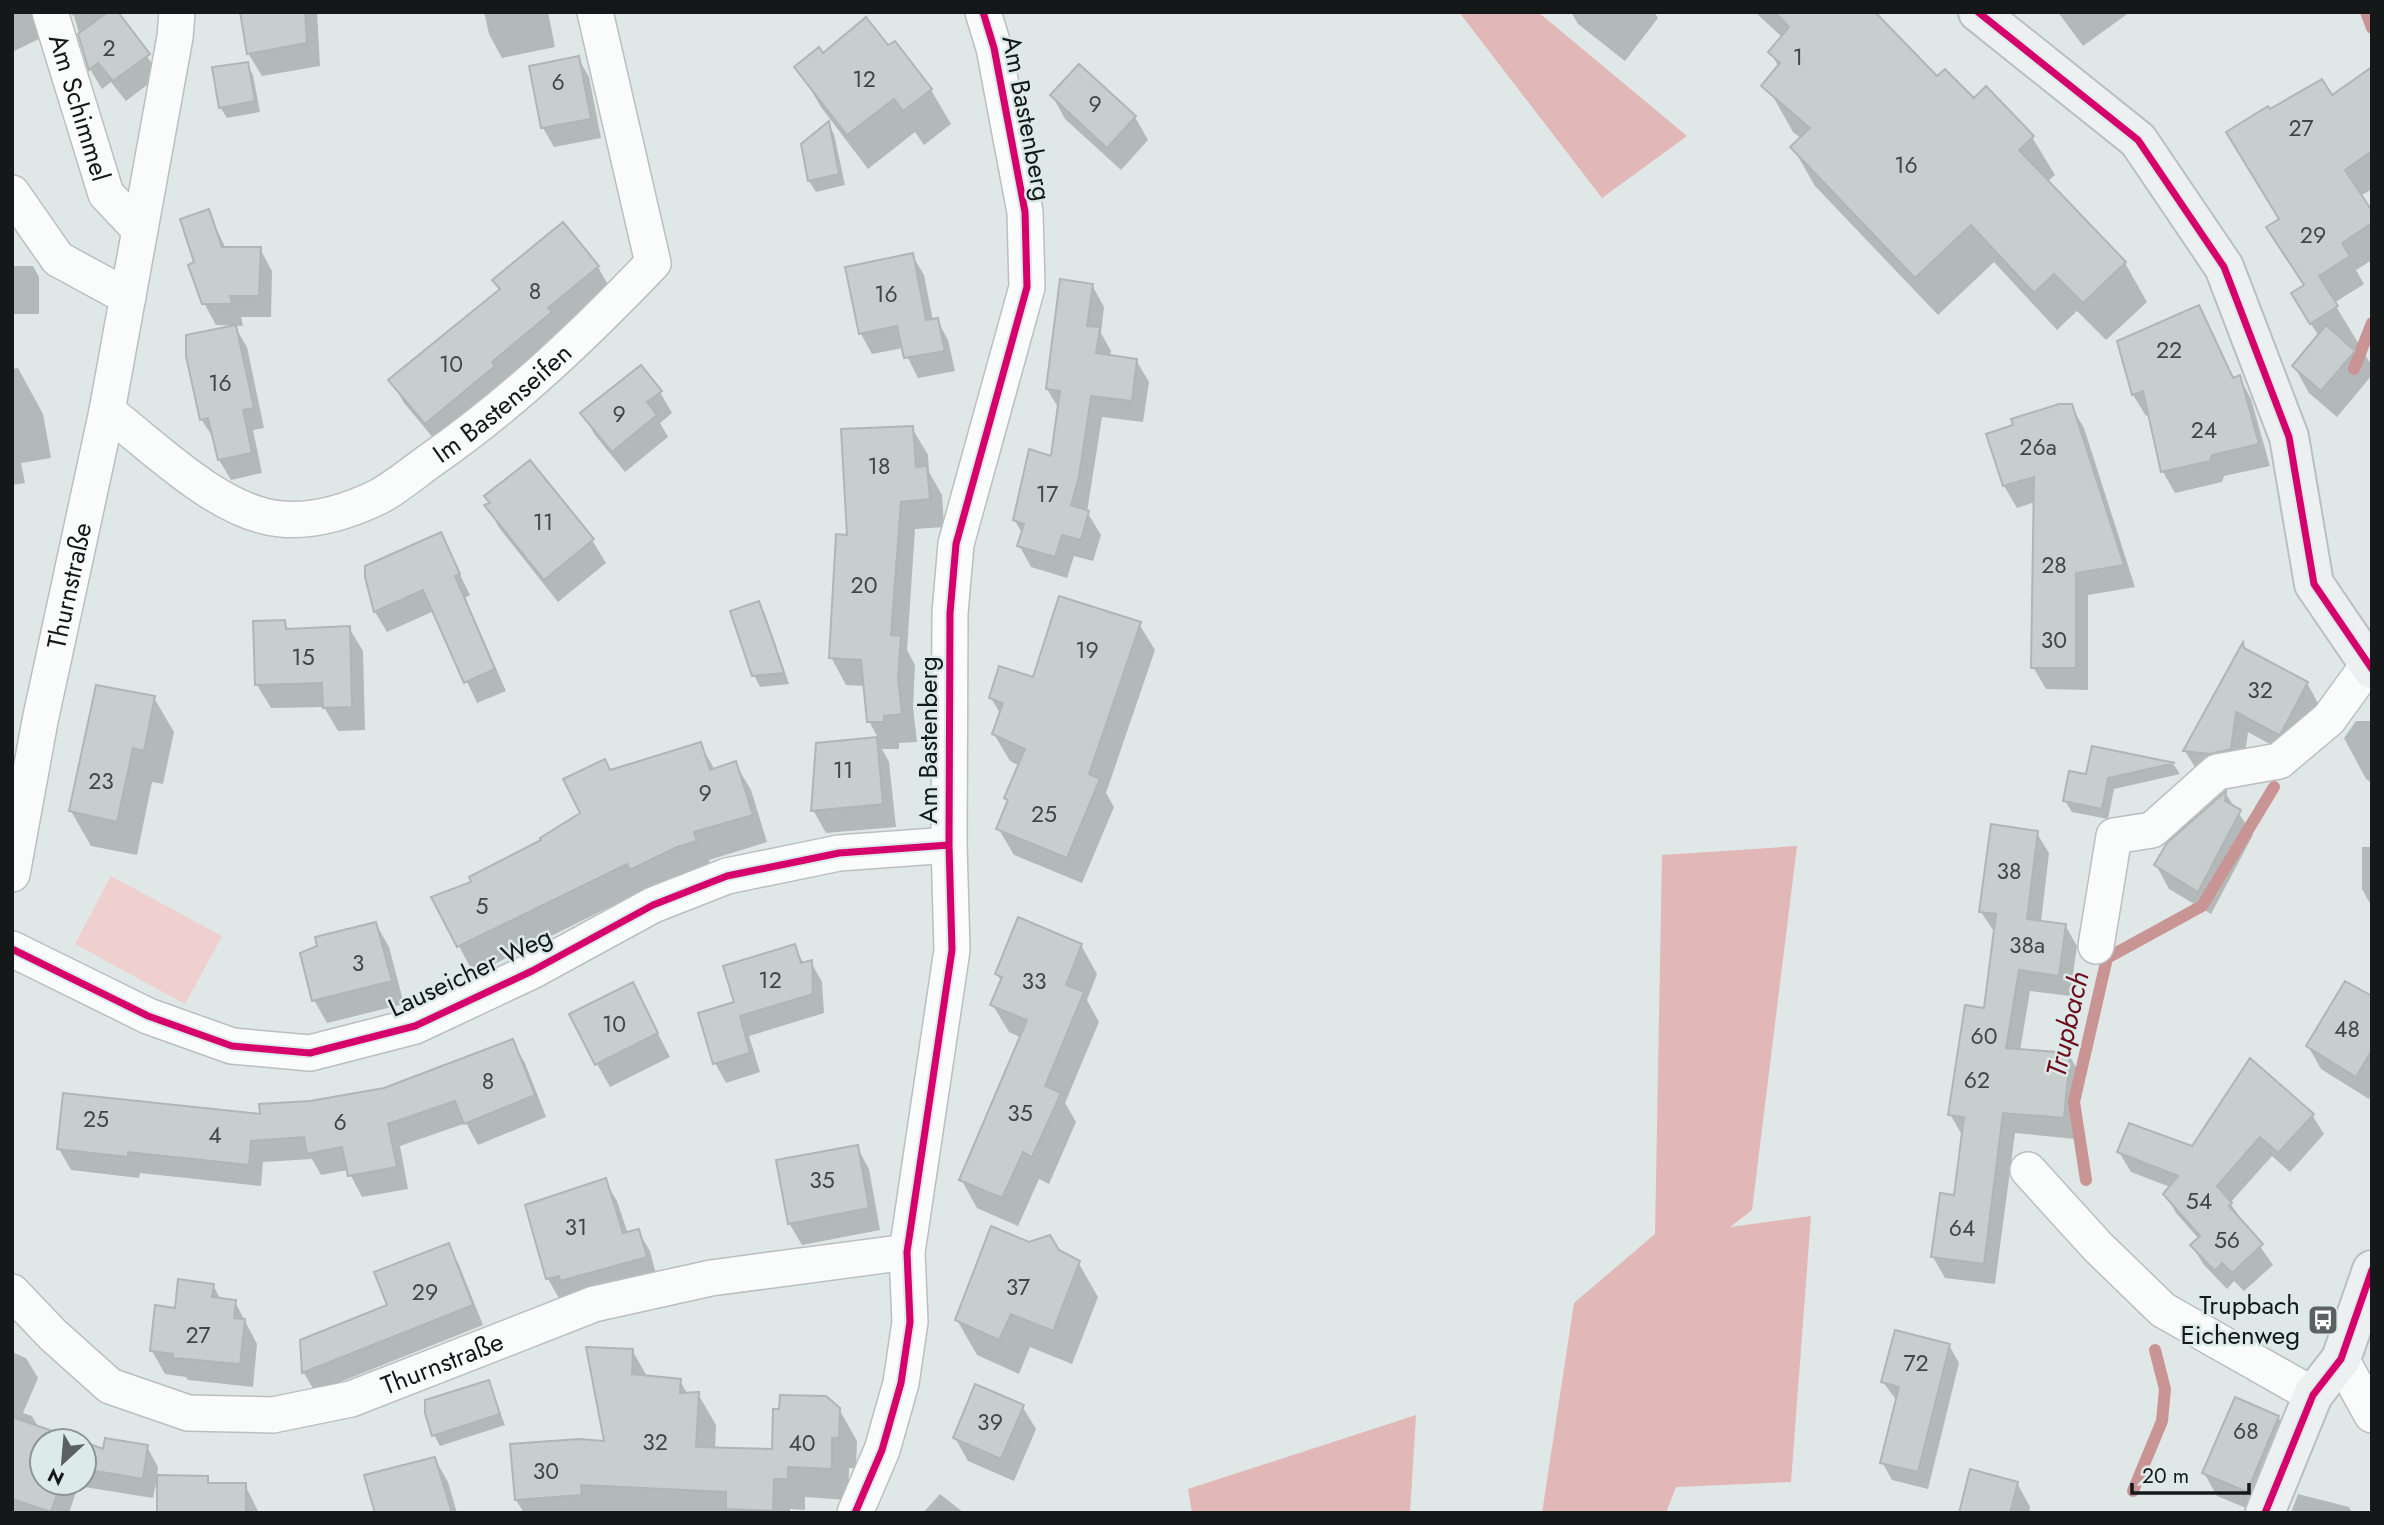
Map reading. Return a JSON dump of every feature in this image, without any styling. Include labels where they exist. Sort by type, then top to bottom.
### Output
[{"type":"street","name":"Am Schimmel","points":[[50,12],[106,194],[140,230]]},
{"type":"street","name":"Thurnstraße","points":[[12,874],[40,721],[107,411],[177,12]]},
{"type":"street","name":"Im Bastenseifen","points":[[107,411],[207,488],[241,509],[280,519],[321,517],[379,496],[476,429],[607,310],[653,263],[595,12]]},
{"type":"street","name":"Am Bastenberg","points":[[855,1513],[881,1450],[901,1383],[910,1322],[907,1252],[952,950],[949,845],[950,613],[956,544],[1027,287],[1025,212],[994,48],[983,12]]},
{"type":"street","points":[[1978,12],[2138,140],[2224,267],[2289,437],[2314,584],[2370,667],[2329,719],[2279,761],[2217,772],[2152,830],[2114,836],[2096,946]]},
{"type":"street","points":[[12,193],[58,259],[128,297]]},
{"type":"street","name":"Lauseicher Weg","points":[[12,949],[148,1016],[232,1046],[310,1053],[415,1026],[531,971],[653,905],[727,876],[839,853],[949,845]]},
{"type":"street","points":[[2028,1170],[2098,1247],[2163,1310],[2313,1395]]},
{"type":"street","name":"Thurnstraße","points":[[12,1292],[52,1335],[110,1386],[188,1413],[273,1415],[351,1398],[594,1304],[711,1278],[907,1252]]},
{"type":"street","points":[[2265,1513],[2313,1395],[2341,1359],[2372,1270]]},
{"type":"street","points":[[2341,1359],[2372,1415]]},
{"type":"shaded area","points":[[1459,12],[1538,12],[1687,136],[1602,198]]},
{"type":"shaded area","points":[[1797,846],[1752,1210],[1730,1227],[1811,1216],[1791,1482],[1676,1487],[1666,1513],[1542,1513],[1574,1303],[1655,1234],[1662,855]]},
{"type":"shaded area","points":[[111,876],[222,936],[185,1004],[75,944]]},
{"type":"shaded area","points":[[1416,1415],[1410,1513],[1192,1513],[1188,1489]]},
{"type":"building","points":[[108,12],[118,12],[150,54],[113,81],[98,63],[89,70],[78,34]]},
{"type":"building","points":[[240,12],[305,12],[307,43],[247,54]]},
{"type":"building","points":[[1775,12],[1875,12],[1937,76],[1945,69],[1974,98],[1986,86],[2034,136],[2019,150],[2126,262],[2083,303],[2054,274],[2034,293],[1971,225],[1915,278],[1790,147],[1810,128],[1761,86],[1780,63],[1768,52],[1789,27]]},
{"type":"building","points":[[866,17],[888,45],[895,41],[932,89],[903,111],[894,99],[847,135],[794,67],[819,47],[823,53]]},
{"type":"building","points":[[579,56],[591,119],[541,128],[529,66]]},
{"type":"building","points":[[248,62],[255,101],[219,108],[212,67]]},
{"type":"building","points":[[1079,64],[1136,116],[1107,148],[1050,95]]},
{"type":"building","points":[[2372,67],[2372,151],[2345,170],[2372,211],[2372,223],[2342,243],[2350,256],[2319,276],[2338,306],[2310,324],[2291,293],[2304,285],[2266,227],[2279,219],[2226,132],[2268,106],[2270,109],[2322,79],[2332,95]]},
{"type":"building","points":[[829,121],[839,174],[808,181],[801,144]]},
{"type":"building","points":[[209,209],[222,247],[261,247],[259,296],[230,296],[232,304],[202,304],[188,265],[194,262],[180,219]]},
{"type":"building","points":[[563,222],[599,266],[548,308],[552,312],[492,362],[495,366],[425,424],[388,380],[500,289],[492,280]]},
{"type":"building","points":[[913,253],[926,320],[938,318],[945,351],[904,358],[897,326],[859,334],[845,267]]},
{"type":"building","points":[[1060,279],[1093,284],[1087,326],[1100,327],[1096,353],[1137,359],[1132,401],[1091,396],[1079,477],[1071,505],[1089,511],[1081,540],[1062,535],[1055,557],[1017,546],[1024,524],[1013,520],[1029,449],[1051,456],[1060,391],[1046,389]]},
{"type":"building","points":[[2199,305],[2233,378],[2240,375],[2259,444],[2212,455],[2210,461],[2161,472],[2143,391],[2132,395],[2117,341]]},
{"type":"building","points":[[236,325],[254,408],[243,410],[252,453],[218,460],[208,418],[200,420],[186,356],[186,335]]},
{"type":"building","points":[[2326,325],[2355,351],[2321,391],[2292,366]]},
{"type":"building","points":[[641,365],[662,391],[647,402],[657,415],[612,452],[580,413]]},
{"type":"building","points":[[2059,404],[2072,404],[2124,565],[2076,573],[2076,668],[2031,668],[2034,477],[2003,486],[1986,434],[2013,425],[2011,419]]},
{"type":"building","points":[[913,426],[916,467],[927,466],[930,499],[901,502],[891,635],[901,636],[898,678],[902,714],[884,716],[884,722],[867,722],[861,660],[829,658],[836,534],[847,535],[841,429]]},
{"type":"building","points":[[530,460],[594,539],[544,580],[484,505],[490,503],[484,496]]},
{"type":"building","points":[[441,532],[460,574],[455,576],[495,669],[464,683],[423,590],[374,612],[365,577],[365,566]]},
{"type":"building","points":[[1059,596],[1141,622],[1089,774],[1100,779],[1067,858],[996,829],[1008,800],[1004,798],[1025,749],[992,734],[1003,703],[989,698],[999,666],[1033,677]]},
{"type":"building","points":[[759,601],[784,673],[752,676],[730,611]]},
{"type":"building","points":[[285,620],[286,629],[350,626],[352,707],[323,708],[322,683],[255,685],[253,621]]},
{"type":"building","points":[[2243,642],[2244,648],[2308,682],[2281,733],[2279,735],[2236,712],[2231,749],[2210,754],[2183,751]]},
{"type":"building","points":[[96,685],[155,696],[144,751],[133,748],[117,822],[69,811]]},
{"type":"building","points":[[877,737],[883,804],[811,811],[816,743]]},
{"type":"building","points":[[701,742],[710,770],[736,761],[753,815],[694,832],[697,841],[677,847],[630,870],[627,864],[457,947],[431,897],[471,882],[469,877],[541,840],[540,838],[580,813],[563,779],[605,759],[610,770]]},
{"type":"building","points":[[2092,746],[2175,763],[2108,778],[2102,809],[2063,801],[2069,771],[2086,774]]},
{"type":"building","points":[[2226,791],[2225,801],[2241,810],[2198,892],[2154,865],[2167,843]]},
{"type":"building","points":[[1991,824],[2038,831],[2027,919],[2066,924],[2059,976],[2019,970],[2006,1048],[2070,1053],[2064,1118],[2003,1113],[1984,1264],[1931,1257],[1940,1193],[1954,1195],[1964,1117],[1948,1115],[1965,1005],[1984,1008],[1996,914],[1979,912]]},
{"type":"building","points":[[1018,917],[1082,944],[1066,985],[1084,992],[1045,1086],[1061,1093],[1032,1157],[1023,1152],[1002,1198],[959,1180],[1027,1020],[990,1005],[1002,977],[995,974]]},
{"type":"building","points":[[376,922],[392,981],[312,1001],[300,953],[317,946],[315,937]]},
{"type":"building","points":[[795,944],[801,963],[812,960],[813,994],[740,1016],[750,1053],[713,1064],[698,1013],[734,1002],[723,966]]},
{"type":"building","points":[[2345,981],[2372,996],[2372,1050],[2356,1077],[2306,1046]]},
{"type":"building","points":[[633,982],[658,1033],[595,1065],[569,1014]]},
{"type":"building","points":[[513,1039],[535,1095],[464,1124],[455,1101],[388,1124],[397,1167],[348,1176],[342,1147],[307,1154],[304,1137],[251,1141],[249,1165],[128,1152],[128,1157],[57,1149],[63,1093],[260,1114],[259,1104],[310,1101],[384,1088]]},
{"type":"building","points":[[2250,1058],[2314,1114],[2278,1153],[2260,1137],[2217,1186],[2232,1203],[2229,1206],[2263,1244],[2232,1273],[2222,1263],[2215,1271],[2190,1245],[2200,1236],[2163,1194],[2178,1176],[2117,1152],[2129,1123],[2192,1146]]},
{"type":"building","points":[[858,1145],[869,1208],[788,1224],[776,1160]]},
{"type":"building","points":[[606,1178],[623,1233],[639,1229],[647,1257],[560,1281],[559,1276],[546,1279],[525,1205]]},
{"type":"building","points":[[991,1226],[1029,1242],[1050,1235],[1059,1250],[1080,1261],[1053,1331],[1011,1314],[999,1340],[955,1320]]},
{"type":"building","points":[[449,1243],[473,1305],[302,1373],[300,1340],[387,1305],[374,1272]]},
{"type":"building","points":[[178,1279],[214,1284],[212,1297],[236,1300],[234,1318],[245,1319],[240,1364],[173,1358],[173,1354],[150,1351],[155,1305],[175,1308]]},
{"type":"building","points":[[1895,1330],[1950,1344],[1918,1472],[1880,1463],[1899,1387],[1881,1382]]},
{"type":"building","points":[[586,1347],[633,1349],[632,1374],[681,1379],[680,1393],[699,1392],[696,1447],[772,1449],[773,1409],[779,1409],[780,1395],[826,1396],[840,1408],[839,1438],[832,1438],[832,1469],[788,1467],[788,1479],[774,1479],[773,1511],[726,1509],[726,1492],[581,1485],[582,1495],[515,1500],[510,1444],[579,1439],[604,1441]]},
{"type":"building","points":[[489,1380],[500,1414],[432,1436],[425,1413],[425,1400]]},
{"type":"building","points":[[975,1384],[1024,1405],[1001,1459],[953,1438]]},
{"type":"building","points":[[2235,1397],[2279,1416],[2247,1492],[2202,1473]]},
{"type":"building","points":[[12,1417],[41,1427],[28,1427],[28,1497],[56,1497],[51,1512],[12,1499]]},
{"type":"building","points":[[105,1438],[148,1445],[143,1479],[98,1471],[98,1447],[103,1449]]},
{"type":"building","points":[[435,1457],[452,1513],[375,1513],[364,1475]]},
{"type":"building","points":[[1970,1469],[2018,1482],[2010,1513],[1959,1513]]},
{"type":"building","points":[[157,1475],[208,1476],[208,1483],[246,1483],[246,1513],[157,1513]]},
{"type":"waterway","name":"Trupbach","points":[[2366,12],[2372,28]]},
{"type":"waterway","name":"Trupbach","points":[[2354,369],[2372,323]]},
{"type":"waterway","name":"Trupbach","points":[[2086,1180],[2074,1102],[2107,958],[2202,906],[2274,787]]},
{"type":"waterway","name":"Trupbach","points":[[2133,1491],[2162,1421],[2165,1389],[2155,1350]]},
{"type":"cycle path","points":[[855,1513],[882,1450],[901,1383],[910,1322],[907,1252],[952,950],[949,845],[950,613],[956,544],[1027,287],[1025,212],[994,48],[983,12]]},
{"type":"cycle path","points":[[1978,12],[2138,140],[2224,267],[2289,437],[2314,584],[2372,669]]},
{"type":"cycle path","points":[[12,949],[148,1016],[232,1046],[310,1053],[415,1026],[532,971],[653,905],[727,876],[839,853],[949,845]]},
{"type":"cycle path","points":[[2265,1513],[2313,1395],[2341,1359],[2372,1270]]},
{"type":"place","name":"Trupbach Eichenweg","points":[[2323,1320]]}]
